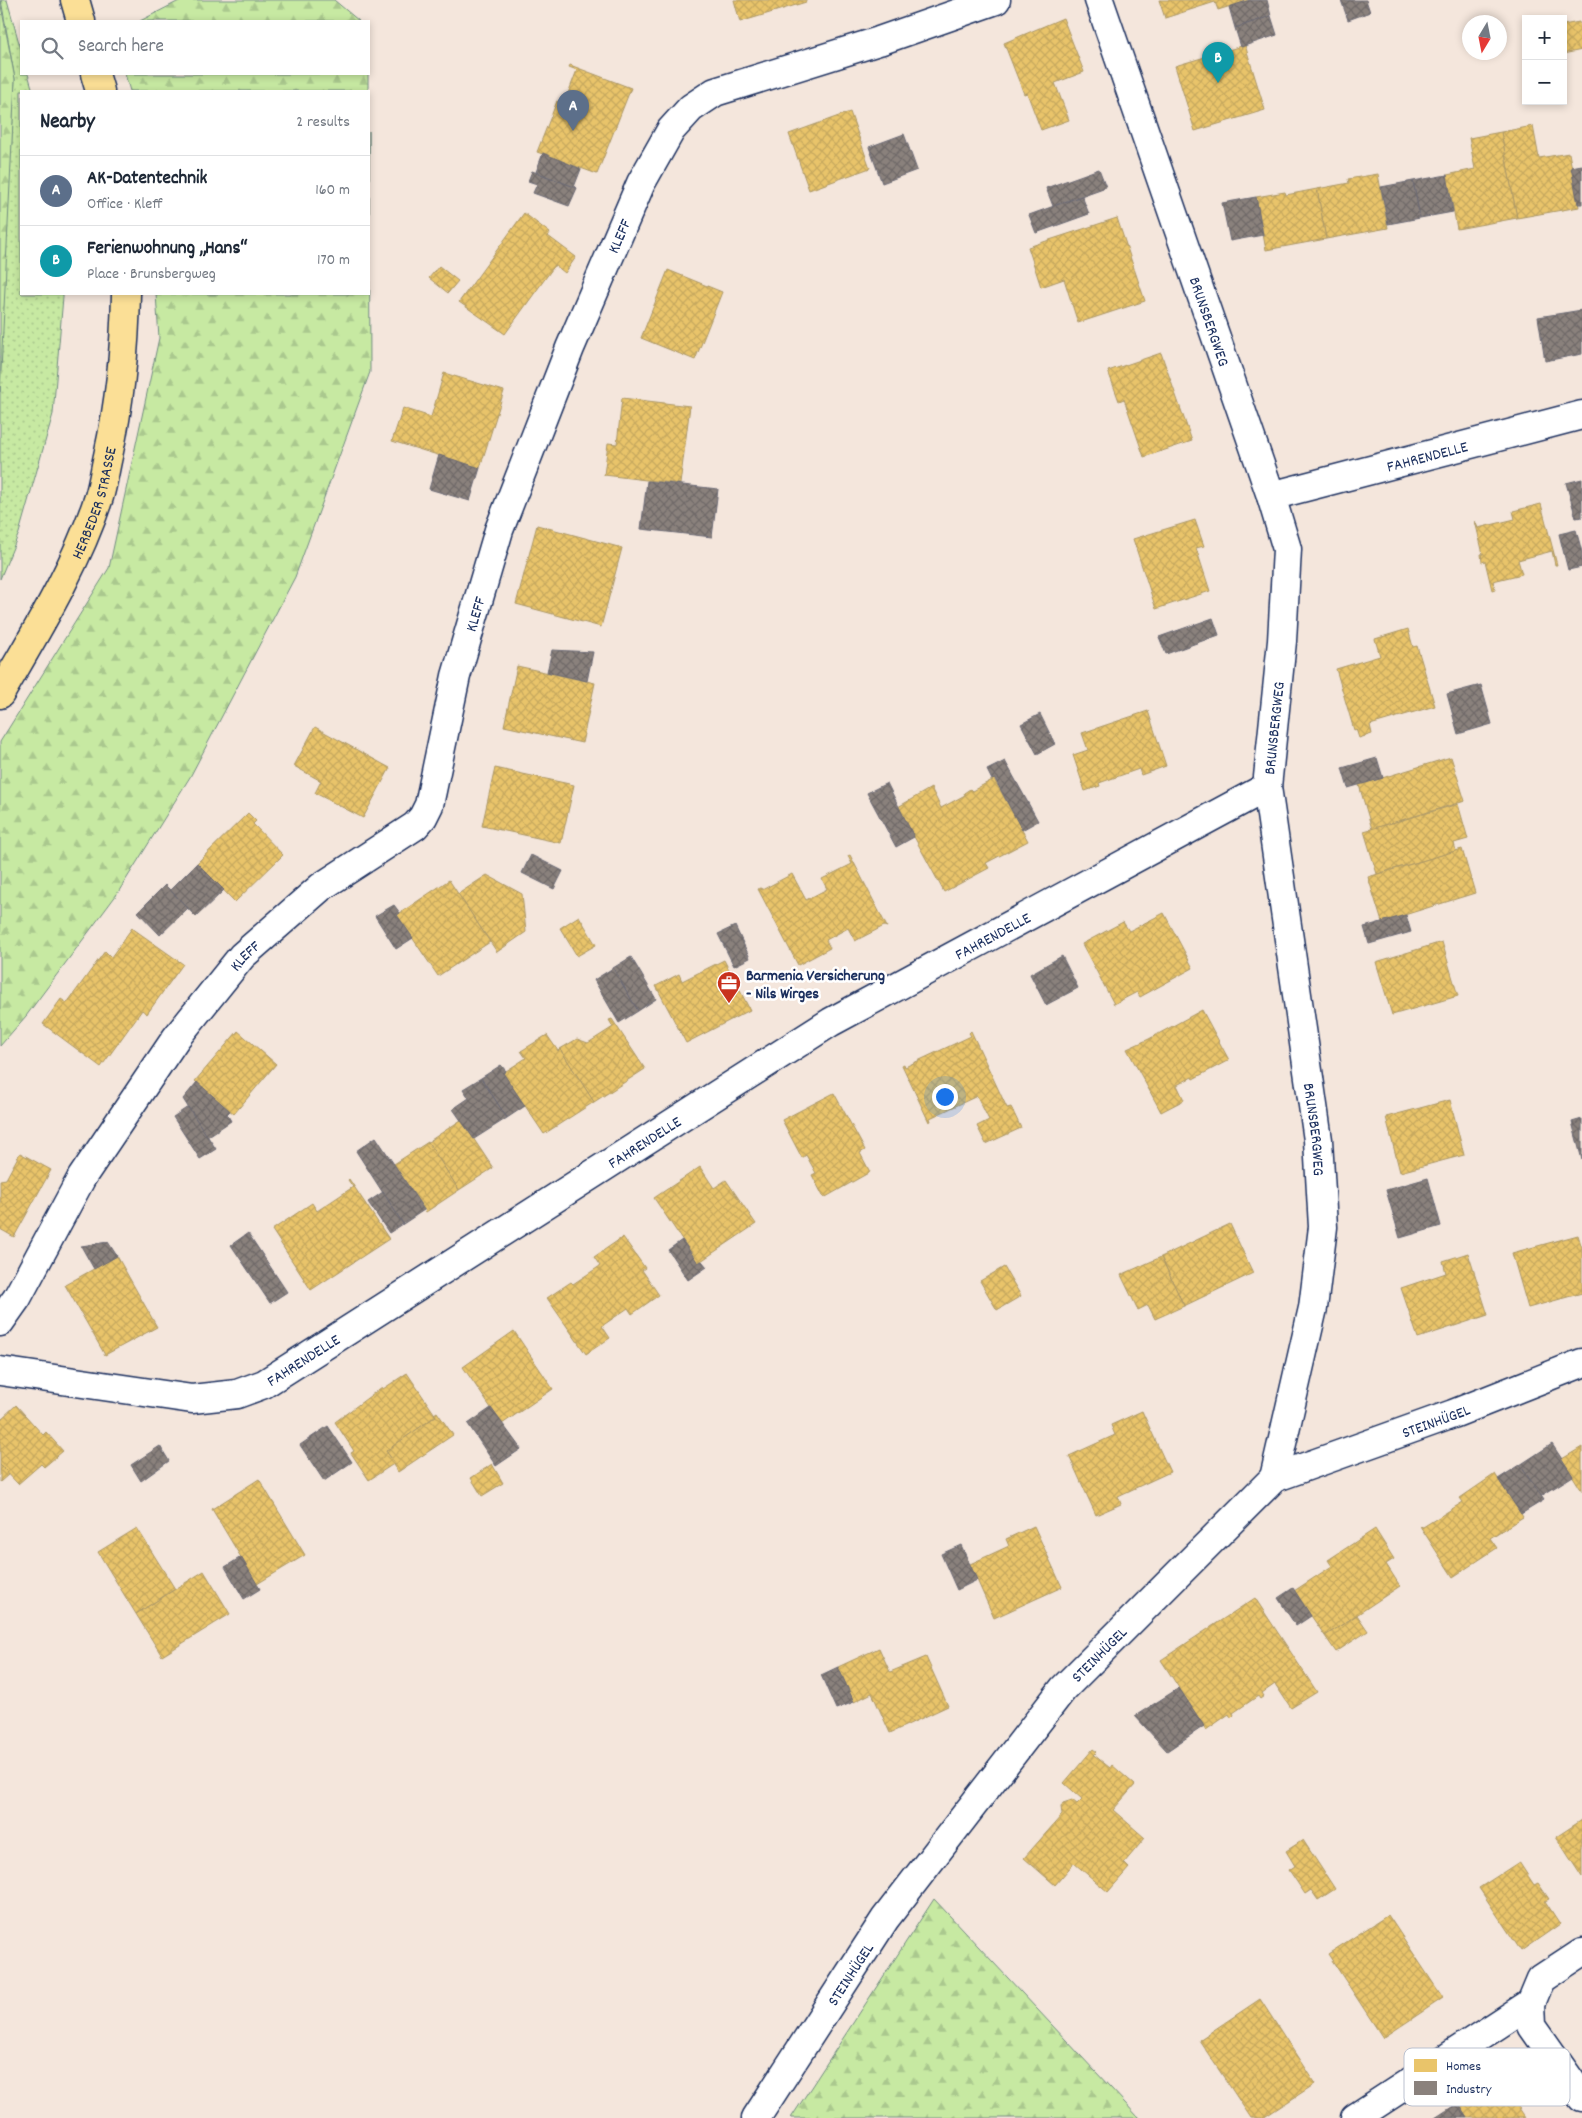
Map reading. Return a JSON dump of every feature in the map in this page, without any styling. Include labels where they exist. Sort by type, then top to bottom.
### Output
[{"type":"main road","points":[[75,0],[81,20]]},
{"type":"main road","points":[[95,75],[100,90]]},
{"type":"main road","name":"HERBEDER STRASSE","points":[[0,694],[49,611],[77,554],[99,496],[117,412],[125,348],[126,295]]},
{"type":"street","name":"KLEFF","points":[[0,1322],[17,1298],[82,1177],[176,1038],[242,956],[321,887],[415,826],[423,817],[429,805],[456,676],[499,530],[570,348],[637,192],[671,130],[691,108],[715,92],[879,40],[951,8],[996,0]]},
{"type":"street","name":"BRUNSBERGWEG","points":[[1099,0],[1271,496],[1287,549],[1282,641],[1267,787],[1318,1140],[1323,1227],[1313,1308],[1274,1478]]},
{"type":"street","name":"FAHRENDELLE","points":[[1271,496],[1582,415]]},
{"type":"street","name":"FAHRENDELLE","points":[[0,1371],[192,1399],[237,1394],[264,1384],[831,1022],[1267,787]]},
{"type":"street","name":"STEINHÜGEL","points":[[756,2118],[885,1919],[1063,1690],[1274,1478],[1453,1414],[1582,1363]]},
{"type":"street","points":[[1547,2048],[1532,2026],[1531,2003],[1541,1979],[1582,1952]]},
{"type":"street","points":[[1462,2048],[1531,2003]]},
{"type":"street","points":[[1570,2080],[1582,2097]]},
{"type":"street","points":[[1355,2118],[1404,2086]]},
{"type":"green space","points":[[0,0],[15,79],[0,392]]},
{"type":"green space","points":[[1,0],[7,0],[20,46],[20,75],[28,75],[33,90],[20,90],[20,295],[63,295],[63,297],[53,414],[19,533],[0,579],[0,360],[15,79]]},
{"type":"green space","points":[[181,0],[334,0],[358,20],[142,20]]},
{"type":"green space","points":[[125,75],[368,75],[368,90],[130,90]]},
{"type":"green space","points":[[156,295],[370,295],[370,372],[295,577],[190,777],[117,894],[26,1016],[0,1046],[0,742],[109,568],[159,338]]},
{"type":"green space","points":[[934,1899],[1139,2118],[791,2118]]},
{"type":"building: Homes","points":[[734,0],[806,0],[806,2],[740,22]]},
{"type":"building: Homes","points":[[1159,0],[1250,0],[1218,10],[1215,2],[1165,18]]},
{"type":"building: Homes","points":[[1063,18],[1084,72],[1055,83],[1069,120],[1041,130],[1027,93],[1024,94],[1004,43]]},
{"type":"building: Homes","points":[[1579,22],[1582,35],[1582,50],[1567,53],[1567,24]]},
{"type":"building: Homes","points":[[1245,45],[1265,110],[1195,131],[1175,66]]},
{"type":"building: Homes","points":[[570,65],[631,88],[597,174],[537,152],[557,101],[564,104],[577,70],[569,67]]},
{"type":"building: Homes","points":[[850,112],[870,168],[809,190],[789,134]]},
{"type":"building: Homes","points":[[1533,126],[1539,158],[1569,153],[1579,207],[1517,218],[1501,132]]},
{"type":"building: Homes","points":[[1501,132],[1517,218],[1457,229],[1447,175],[1475,169],[1469,138]]},
{"type":"building: Homes","points":[[1378,174],[1388,228],[1326,239],[1317,189],[1349,183],[1348,179]]},
{"type":"building: Homes","points":[[1317,189],[1326,239],[1266,250],[1256,197],[1285,192],[1286,195]]},
{"type":"building: Homes","points":[[524,213],[550,233],[548,236],[576,257],[565,273],[555,265],[505,334],[459,302]]},
{"type":"building: Homes","points":[[1117,218],[1145,301],[1078,323],[1064,279],[1041,287],[1028,247]]},
{"type":"building: Homes","points":[[439,266],[458,281],[448,293],[429,278]]},
{"type":"building: Homes","points":[[668,270],[722,292],[695,360],[641,338]]},
{"type":"building: Homes","points":[[1161,353],[1192,441],[1144,457],[1124,399],[1119,401],[1108,371]]},
{"type":"building: Homes","points":[[444,373],[504,391],[480,468],[392,441],[403,408],[431,417]]},
{"type":"building: Homes","points":[[622,398],[690,406],[680,484],[604,475],[608,443],[617,444]]},
{"type":"building: Homes","points":[[1541,504],[1557,565],[1555,565],[1552,551],[1518,560],[1522,574],[1493,581],[1495,589],[1492,590],[1485,561],[1482,562],[1481,554],[1483,554],[1475,521],[1478,528],[1515,519],[1513,511]]},
{"type":"building: Homes","points":[[1195,520],[1204,546],[1196,548],[1210,591],[1156,609],[1133,539]]},
{"type":"building: Homes","points":[[537,525],[622,548],[601,627],[516,604]]},
{"type":"building: Homes","points":[[1408,629],[1413,647],[1417,646],[1435,706],[1370,725],[1372,734],[1359,738],[1356,729],[1354,730],[1336,669],[1380,656],[1375,639]]},
{"type":"building: Homes","points":[[517,666],[595,683],[582,743],[504,726]]},
{"type":"building: Homes","points":[[1148,711],[1166,766],[1141,775],[1139,769],[1099,783],[1100,786],[1085,791],[1073,755],[1088,750],[1082,733]]},
{"type":"building: Homes","points":[[315,727],[390,768],[363,818],[315,793],[321,781],[294,766]]},
{"type":"building: Homes","points":[[1451,757],[1465,801],[1372,829],[1359,785]]},
{"type":"building: Homes","points":[[495,768],[574,785],[561,843],[482,826]]},
{"type":"building: Homes","points":[[994,779],[1028,841],[986,863],[989,868],[944,892],[898,807],[931,788],[941,808],[965,795],[964,793],[970,789],[972,791]]},
{"type":"building: Homes","points":[[1458,804],[1468,839],[1454,843],[1456,851],[1377,874],[1364,831]]},
{"type":"building: Homes","points":[[248,813],[256,821],[253,824],[283,855],[235,902],[197,863]]},
{"type":"building: Homes","points":[[1462,849],[1475,893],[1382,922],[1368,877]]},
{"type":"building: Homes","points":[[850,855],[887,927],[884,926],[855,941],[848,928],[826,940],[830,948],[798,965],[758,889],[761,888],[762,890],[792,874],[806,900],[827,889],[822,879],[852,864],[848,856]]},
{"type":"building: Homes","points":[[487,875],[522,894],[526,932],[497,952],[458,894]]},
{"type":"building: Homes","points":[[449,880],[490,942],[438,976],[397,915]]},
{"type":"building: Homes","points":[[1164,913],[1193,968],[1140,997],[1137,992],[1114,1004],[1082,944],[1123,922],[1129,931]]},
{"type":"building: Homes","points":[[579,916],[596,945],[577,956],[560,928]]},
{"type":"building: Homes","points":[[132,928],[183,964],[147,1014],[142,1010],[101,1067],[43,1024],[61,999],[67,1003],[105,951],[111,957]]},
{"type":"building: Homes","points":[[1442,942],[1458,996],[1392,1015],[1376,962]]},
{"type":"building: Homes","points":[[724,960],[750,1010],[686,1043],[656,986],[679,974],[682,981]]},
{"type":"building: Homes","points":[[1202,1010],[1229,1060],[1193,1079],[1192,1077],[1177,1085],[1184,1100],[1161,1112],[1127,1049]]},
{"type":"building: Homes","points":[[612,1019],[645,1069],[594,1102],[560,1049],[577,1039],[588,1043],[613,1027],[609,1020]]},
{"type":"building: Homes","points":[[238,1031],[276,1064],[234,1114],[195,1081]]},
{"type":"building: Homes","points":[[971,1031],[1007,1108],[1011,1107],[1021,1128],[986,1144],[977,1126],[989,1120],[977,1096],[930,1118],[931,1121],[929,1122],[902,1065],[904,1064],[905,1067],[971,1036],[969,1033]]},
{"type":"building: Homes","points":[[547,1035],[558,1051],[560,1049],[594,1102],[544,1134],[503,1073],[526,1058],[521,1051]]},
{"type":"building: Homes","points":[[834,1093],[865,1150],[860,1153],[870,1172],[824,1198],[812,1175],[816,1173],[806,1155],[802,1158],[782,1120]]},
{"type":"building: Homes","points":[[1450,1100],[1464,1155],[1400,1172],[1386,1117]]},
{"type":"building: Homes","points":[[461,1120],[493,1168],[459,1190],[428,1142]]},
{"type":"building: Homes","points":[[428,1142],[459,1190],[426,1212],[394,1164]]},
{"type":"building: Homes","points":[[20,1153],[51,1170],[14,1237],[0,1229],[0,1180],[6,1179]]},
{"type":"building: Homes","points":[[700,1167],[714,1188],[726,1180],[756,1224],[698,1263],[654,1198]]},
{"type":"building: Homes","points":[[349,1179],[389,1239],[311,1290],[272,1230],[312,1203],[317,1211],[353,1187]]},
{"type":"building: Homes","points":[[1230,1224],[1253,1273],[1184,1306],[1161,1257]]},
{"type":"building: Homes","points":[[1578,1235],[1582,1248],[1582,1293],[1528,1308],[1512,1253]]},
{"type":"building: Homes","points":[[623,1237],[645,1268],[642,1270],[659,1295],[632,1314],[628,1308],[602,1326],[610,1338],[586,1354],[547,1298],[600,1266],[594,1257]]},
{"type":"building: Homes","points":[[1468,1253],[1488,1315],[1418,1338],[1401,1288],[1446,1273],[1443,1261]]},
{"type":"building: Homes","points":[[117,1256],[157,1327],[105,1355],[65,1285]]},
{"type":"building: Homes","points":[[1161,1257],[1184,1306],[1155,1319],[1148,1305],[1138,1310],[1121,1275]]},
{"type":"building: Homes","points":[[1004,1267],[1021,1296],[997,1310],[980,1281]]},
{"type":"building: Homes","points":[[514,1331],[553,1389],[502,1424],[463,1367]]},
{"type":"building: Homes","points":[[407,1373],[436,1416],[386,1451],[395,1463],[369,1480],[351,1453],[354,1451],[335,1422],[382,1387],[383,1389]]},
{"type":"building: Homes","points":[[16,1405],[43,1435],[46,1432],[63,1451],[44,1467],[41,1464],[18,1484],[0,1465],[0,1420]]},
{"type":"building: Homes","points":[[1142,1411],[1170,1472],[1118,1496],[1121,1504],[1096,1515],[1069,1456],[1115,1435],[1111,1425]]},
{"type":"building: Homes","points":[[437,1412],[453,1435],[398,1472],[393,1465],[395,1463],[386,1451],[436,1416],[434,1414]]},
{"type":"building: Homes","points":[[1582,1447],[1582,1491],[1562,1459]]},
{"type":"building: Homes","points":[[492,1464],[503,1483],[482,1496],[471,1478]]},
{"type":"building: Homes","points":[[0,1465],[9,1474],[0,1482]]},
{"type":"building: Homes","points":[[1495,1474],[1523,1517],[1490,1538],[1497,1548],[1453,1577],[1420,1526],[1423,1527],[1463,1502],[1460,1498]]},
{"type":"building: Homes","points":[[259,1479],[305,1555],[257,1584],[212,1509]]},
{"type":"building: Homes","points":[[1034,1526],[1062,1587],[994,1618],[970,1564],[1009,1546],[1006,1539]]},
{"type":"building: Homes","points":[[137,1528],[175,1589],[136,1614],[98,1552]]},
{"type":"building: Homes","points":[[1375,1529],[1394,1559],[1386,1564],[1400,1586],[1325,1636],[1294,1591],[1332,1566],[1328,1560]]},
{"type":"building: Homes","points":[[204,1571],[230,1614],[162,1656],[136,1614]]},
{"type":"building: Homes","points":[[1255,1598],[1317,1692],[1291,1708],[1275,1684],[1262,1693],[1264,1696],[1260,1699],[1258,1696],[1233,1713],[1234,1715],[1231,1718],[1229,1714],[1206,1730],[1161,1660]]},
{"type":"building: Homes","points":[[1357,1615],[1368,1631],[1336,1652],[1325,1636]]},
{"type":"building: Homes","points":[[879,1648],[890,1672],[926,1657],[948,1706],[890,1733],[872,1693],[854,1702],[838,1667]]},
{"type":"building: Homes","points":[[1093,1749],[1097,1752],[1094,1755],[1110,1768],[1112,1765],[1135,1785],[1113,1810],[1145,1838],[1124,1863],[1129,1868],[1108,1892],[1074,1863],[1055,1885],[1024,1858],[1062,1815],[1061,1807],[1063,1803],[1072,1800],[1077,1804],[1082,1799],[1064,1783]]},
{"type":"building: Homes","points":[[1582,1820],[1582,1877],[1556,1837]]},
{"type":"building: Homes","points":[[1303,1840],[1335,1889],[1318,1900],[1311,1890],[1305,1894],[1289,1870],[1295,1866],[1286,1851]]},
{"type":"building: Homes","points":[[1519,1862],[1534,1885],[1538,1883],[1549,1899],[1545,1901],[1560,1924],[1521,1951],[1479,1888]]},
{"type":"building: Homes","points":[[1388,1915],[1443,1998],[1383,2038],[1328,1954]]},
{"type":"building: Homes","points":[[1260,1999],[1315,2084],[1263,2118],[1251,2118],[1199,2040]]},
{"type":"building: Homes","points":[[1460,2106],[1516,2106],[1524,2118],[1468,2118]]},
{"type":"building: Industry","points":[[1250,0],[1267,0],[1271,16],[1235,28],[1229,7]]},
{"type":"building: Industry","points":[[1341,0],[1366,0],[1370,12],[1348,20]]},
{"type":"building: Industry","points":[[1271,16],[1277,35],[1241,47],[1235,28]]},
{"type":"building: Industry","points":[[904,134],[917,170],[882,183],[869,147]]},
{"type":"building: Industry","points":[[543,153],[581,169],[574,187],[536,172]]},
{"type":"building: Industry","points":[[1582,165],[1582,204],[1578,204],[1571,167]]},
{"type":"building: Industry","points":[[1099,169],[1106,187],[1053,206],[1046,188]]},
{"type":"building: Industry","points":[[532,171],[577,188],[569,206],[533,193],[537,184],[528,181]]},
{"type":"building: Industry","points":[[1447,175],[1453,212],[1420,218],[1413,181]]},
{"type":"building: Industry","points":[[1413,181],[1420,218],[1388,224],[1381,187]]},
{"type":"building: Industry","points":[[1082,196],[1089,214],[1036,233],[1029,215]]},
{"type":"building: Industry","points":[[1256,197],[1263,235],[1230,241],[1222,203]]},
{"type":"building: Industry","points":[[1582,310],[1582,354],[1545,361],[1538,317]]},
{"type":"building: Industry","points":[[439,455],[480,468],[470,501],[429,489]]},
{"type":"building: Industry","points":[[1582,479],[1582,517],[1576,518],[1566,483]]},
{"type":"building: Industry","points":[[647,481],[718,489],[712,537],[641,529]]},
{"type":"building: Industry","points":[[1576,530],[1582,552],[1582,567],[1568,570],[1559,534]]},
{"type":"building: Industry","points":[[1213,618],[1219,635],[1166,654],[1159,637]]},
{"type":"building: Industry","points":[[552,650],[593,652],[587,681],[547,672]]},
{"type":"building: Industry","points":[[1481,685],[1492,724],[1458,734],[1447,694]]},
{"type":"building: Industry","points":[[1040,714],[1055,744],[1037,754],[1021,724]]},
{"type":"building: Industry","points":[[1377,758],[1383,778],[1348,788],[1342,768]]},
{"type":"building: Industry","points":[[1005,761],[1038,821],[1022,830],[995,779],[992,780],[987,770]]},
{"type":"building: Industry","points":[[887,783],[914,837],[896,847],[867,793]]},
{"type":"building: Industry","points":[[531,855],[563,871],[554,889],[522,873]]},
{"type":"building: Industry","points":[[197,863],[224,890],[196,917],[170,890]]},
{"type":"building: Industry","points":[[165,885],[188,908],[160,935],[138,912]]},
{"type":"building: Industry","points":[[394,905],[400,913],[397,915],[413,938],[396,949],[375,916]]},
{"type":"building: Industry","points":[[1406,915],[1411,932],[1369,944],[1364,927]]},
{"type":"building: Industry","points":[[735,926],[750,958],[734,966],[718,934]]},
{"type":"building: Industry","points":[[1062,956],[1078,988],[1046,1005],[1030,974]]},
{"type":"building: Industry","points":[[631,957],[656,999],[638,1011],[613,968]]},
{"type":"building: Industry","points":[[613,968],[638,1011],[619,1023],[594,980]]},
{"type":"building: Industry","points":[[501,1065],[506,1071],[503,1073],[525,1106],[507,1118],[481,1078]]},
{"type":"building: Industry","points":[[481,1078],[507,1118],[474,1139],[453,1109],[469,1098],[463,1089]]},
{"type":"building: Industry","points":[[197,1082],[230,1111],[227,1114],[231,1121],[207,1137],[183,1099]]},
{"type":"building: Industry","points":[[188,1107],[216,1149],[200,1159],[173,1117]]},
{"type":"building: Industry","points":[[1582,1119],[1582,1160],[1572,1122]]},
{"type":"building: Industry","points":[[376,1137],[424,1210],[403,1224],[356,1151]]},
{"type":"building: Industry","points":[[1428,1178],[1441,1226],[1400,1238],[1386,1190]]},
{"type":"building: Industry","points":[[383,1192],[403,1224],[389,1233],[368,1202]]},
{"type":"building: Industry","points":[[248,1233],[287,1292],[270,1303],[231,1245]]},
{"type":"building: Industry","points":[[682,1240],[698,1263],[702,1261],[707,1267],[688,1280],[668,1250]]},
{"type":"building: Industry","points":[[108,1242],[117,1256],[94,1269],[81,1246]]},
{"type":"building: Industry","points":[[491,1408],[521,1449],[496,1466],[468,1424]]},
{"type":"building: Industry","points":[[328,1426],[352,1462],[324,1481],[300,1445]]},
{"type":"building: Industry","points":[[1552,1444],[1573,1476],[1541,1496],[1520,1465]]},
{"type":"building: Industry","points":[[160,1446],[169,1461],[141,1481],[131,1465]]},
{"type":"building: Industry","points":[[1520,1465],[1544,1500],[1521,1514],[1498,1479]]},
{"type":"building: Industry","points":[[961,1545],[977,1580],[957,1590],[941,1554]]},
{"type":"building: Industry","points":[[241,1557],[260,1589],[244,1599],[225,1567]]},
{"type":"building: Industry","points":[[1293,1588],[1311,1616],[1296,1626],[1278,1598]]},
{"type":"building: Industry","points":[[838,1667],[854,1702],[836,1709],[821,1675]]},
{"type":"building: Industry","points":[[1179,1688],[1204,1726],[1167,1751],[1135,1716]]},
{"type":"building: Industry","points":[[1453,2106],[1460,2106],[1468,2118],[1435,2118]]},
{"type":"place","name":"Ferienwohnung „Hans“","points":[[1218,83]]},
{"type":"place","name":"AK-Datentechnik","points":[[573,131]]},
{"type":"place","name":"Barmenia Versicherung - Nils Wirges","points":[[729,1004]]}]
